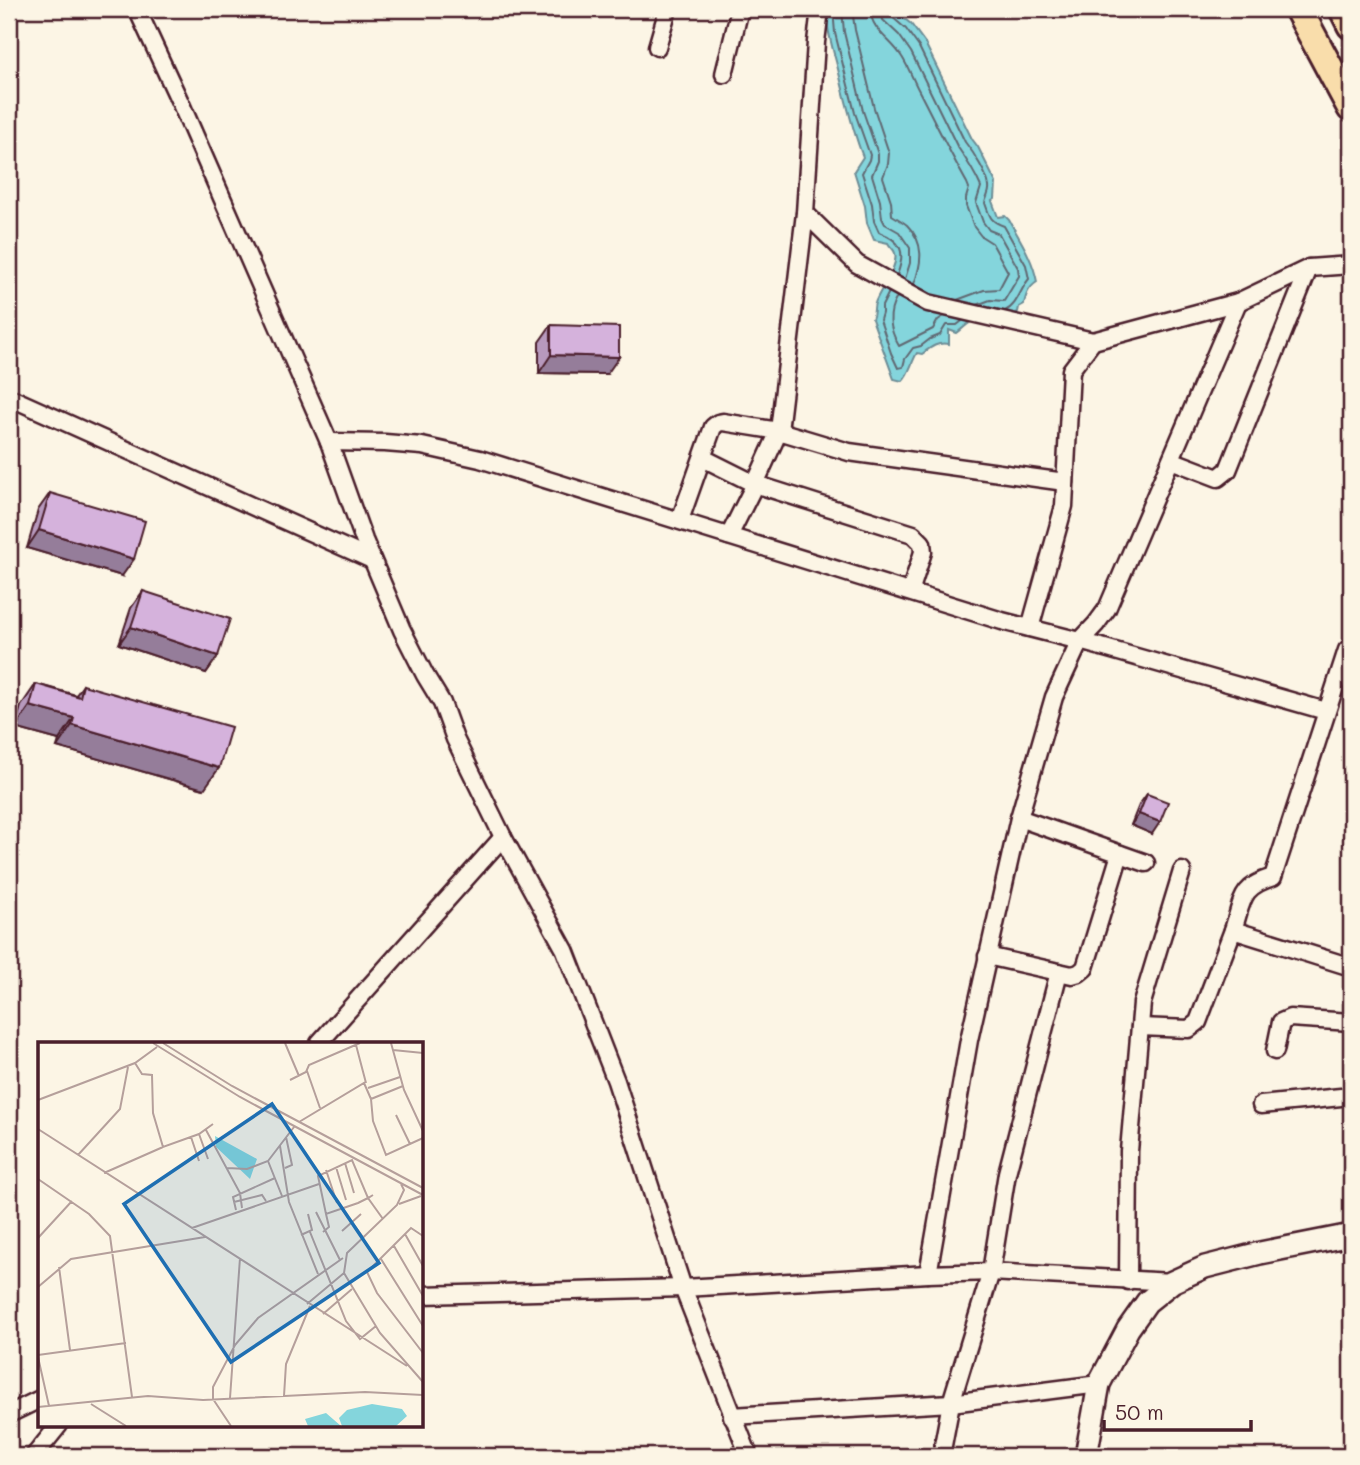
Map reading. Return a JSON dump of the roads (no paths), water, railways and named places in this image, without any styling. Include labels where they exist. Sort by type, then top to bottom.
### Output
[{"type":"main road","points":[[1298,9],[1351,108]]},
{"type":"main road","points":[[1343,9],[1351,25]]},
{"type":"street","points":[[137,9],[329,442],[372,560],[402,630],[442,703],[455,739],[503,837],[565,950],[616,1082],[683,1288],[747,1451],[730,1456]]},
{"type":"street","points":[[657,47],[667,9]]},
{"type":"street","points":[[724,74],[740,9]]},
{"type":"street","points":[[729,536],[779,431],[805,213],[820,9]]},
{"type":"street","points":[[805,213],[858,264],[928,303],[1093,341],[1238,302],[1309,268],[1351,265]]},
{"type":"street","points":[[1171,460],[1218,478],[1228,470],[1309,268]]},
{"type":"street","points":[[928,1274],[969,1040],[987,956],[1019,818],[1054,697],[1080,641],[1107,609],[1238,302]]},
{"type":"street","points":[[1030,628],[1064,506],[1071,370],[1093,341]]},
{"type":"street","points":[[9,397],[372,560]]},
{"type":"street","points":[[680,520],[713,427],[723,422],[779,431],[849,452],[1065,482]]},
{"type":"street","points":[[329,442],[422,446],[480,459],[1002,621],[1326,711]]},
{"type":"street","points":[[702,458],[755,484],[914,534],[922,543],[923,552],[911,592]]},
{"type":"street","points":[[1140,1027],[1189,1029],[1198,1022],[1248,888],[1273,877],[1326,711],[1347,650],[1351,647]]},
{"type":"street","points":[[1019,818],[1146,863]]},
{"type":"street","points":[[320,1042],[503,837]]},
{"type":"street","points":[[987,956],[1072,975],[1079,974],[1086,968],[1120,854]]},
{"type":"street","points":[[1128,1281],[1129,1151],[1142,1003],[1182,871]]},
{"type":"street","points":[[1233,930],[1351,967]]},
{"type":"street","points":[[941,1456],[951,1403],[991,1272],[1007,1173],[1059,972]]},
{"type":"street","points":[[1275,1051],[1281,1022],[1290,1018],[1351,1022]]},
{"type":"street","points":[[1261,1105],[1351,1096]]},
{"type":"street","points":[[1086,1456],[1099,1384],[1128,1329],[1147,1302],[1172,1282],[1205,1267],[1351,1235]]},
{"type":"street","points":[[424,1294],[683,1288],[991,1272],[1172,1282]]},
{"type":"street","points":[[732,1416],[951,1403],[1099,1384]]},
{"type":"street","points":[[9,1414],[38,1400]]},
{"type":"street","points":[[34,1456],[58,1426]]},
{"type":"water","points":[[826,9],[895,9],[911,24],[925,43],[996,183],[995,199],[992,201],[998,217],[1005,216],[1009,220],[1029,258],[1037,282],[1029,289],[1018,312],[977,320],[957,333],[949,330],[949,344],[938,344],[922,354],[917,353],[902,381],[894,379],[872,319],[877,298],[894,265],[895,253],[888,243],[874,240],[867,223],[865,206],[854,171],[863,157],[852,125],[827,25]]}]
